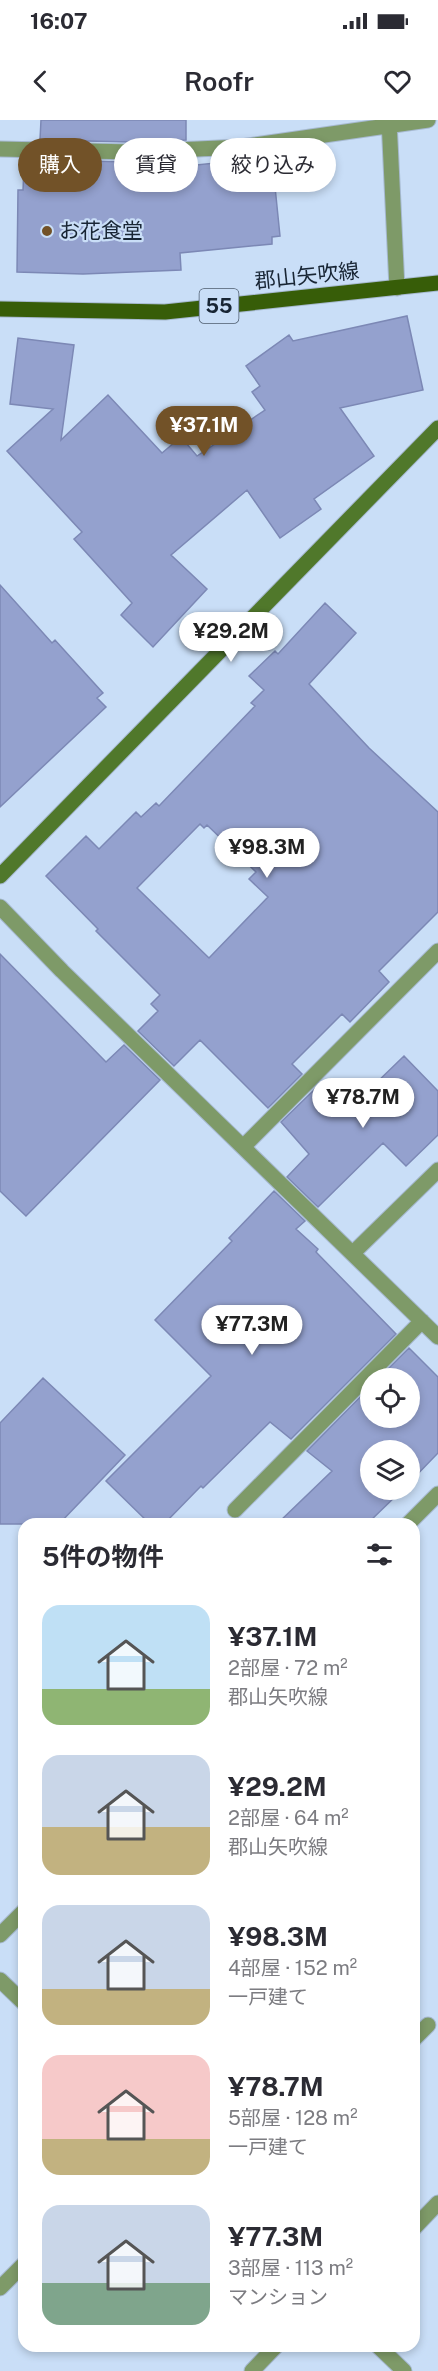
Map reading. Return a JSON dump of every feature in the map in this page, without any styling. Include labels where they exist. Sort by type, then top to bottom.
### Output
[{"type":"main road","name":"郡山矢吹線","points":[[0,309],[165,312],[438,283]]},
{"type":"street","points":[[0,149],[132,152],[241,147],[389,123],[428,120]]},
{"type":"street","points":[[389,123],[397,288]]},
{"type":"street","points":[[0,876],[438,428]]},
{"type":"street","points":[[0,907],[62,971],[438,1337]]},
{"type":"street","points":[[243,1147],[438,951]]},
{"type":"street","points":[[353,1253],[438,1170]]},
{"type":"street","points":[[235,1510],[422,1321]]},
{"type":"street","points":[[414,1518],[438,1494]]},
{"type":"street","points":[[0,1935],[18,1917]]},
{"type":"street","points":[[0,1980],[18,1997]]},
{"type":"street","points":[[420,2033],[428,2025]]},
{"type":"street","points":[[420,2222],[438,2203]]},
{"type":"street","points":[[0,2288],[18,2270]]},
{"type":"street","points":[[252,2371],[270,2352]]},
{"type":"street","points":[[384,2352],[404,2371]]},
{"type":"building","points":[[41,120],[186,120],[186,138],[114,138],[114,142],[102,141],[102,138],[40,138]]},
{"type":"building","points":[[102,161],[114,162],[114,192],[198,192],[198,165],[210,164],[210,192],[276,192],[280,236],[272,237],[272,244],[180,253],[181,270],[83,274],[17,272],[18,190],[18,192],[102,192]]},
{"type":"building","points":[[407,316],[423,390],[340,408],[374,456],[314,499],[321,509],[280,538],[247,490],[171,555],[207,589],[153,647],[121,615],[132,603],[74,539],[82,532],[7,451],[53,409],[10,404],[18,338],[74,345],[61,440],[108,395],[162,453],[181,437],[197,456],[265,410],[252,392],[260,386],[246,366],[289,335],[293,341]]},
{"type":"building","points":[[0,585],[52,643],[55,640],[103,693],[97,698],[106,707],[0,807]]},
{"type":"building","points":[[325,603],[356,633],[309,684],[369,748],[438,812],[438,912],[379,971],[389,982],[350,1022],[342,1014],[292,1064],[302,1074],[268,1108],[200,1040],[174,1066],[138,1031],[158,1011],[151,1004],[160,995],[96,931],[98,929],[46,876],[86,836],[99,849],[136,812],[141,817],[156,803],[159,806],[255,706],[251,703],[264,690],[249,676],[275,651],[278,654]],"holes":[[[200,824],[204,828],[207,825],[256,872],[249,879],[268,897],[209,958],[137,888]]]},
{"type":"building","points":[[0,954],[106,1062],[124,1045],[160,1080],[26,1216],[0,1191]]},
{"type":"building","points":[[404,1056],[438,1091],[438,1135],[406,1166],[383,1143],[318,1207],[287,1177],[309,1154],[281,1122],[316,1088],[343,1115]]},
{"type":"building","points":[[274,1191],[305,1221],[296,1229],[318,1249],[316,1252],[396,1334],[291,1439],[270,1422],[170,1518],[144,1518],[106,1481],[211,1376],[155,1320],[232,1241],[229,1238]]},
{"type":"building","points":[[409,1348],[438,1377],[438,1453],[420,1472],[420,1440],[360,1440],[360,1500],[392,1500],[373,1518],[283,1518],[332,1471],[307,1451],[360,1397],[360,1428],[420,1428],[420,1368],[389,1368]]},
{"type":"building","points":[[43,1378],[125,1455],[65,1518],[18,1518],[18,1524],[0,1524],[0,1423]]},
{"type":"place","name":"お花食堂","points":[[47,231]]}]
